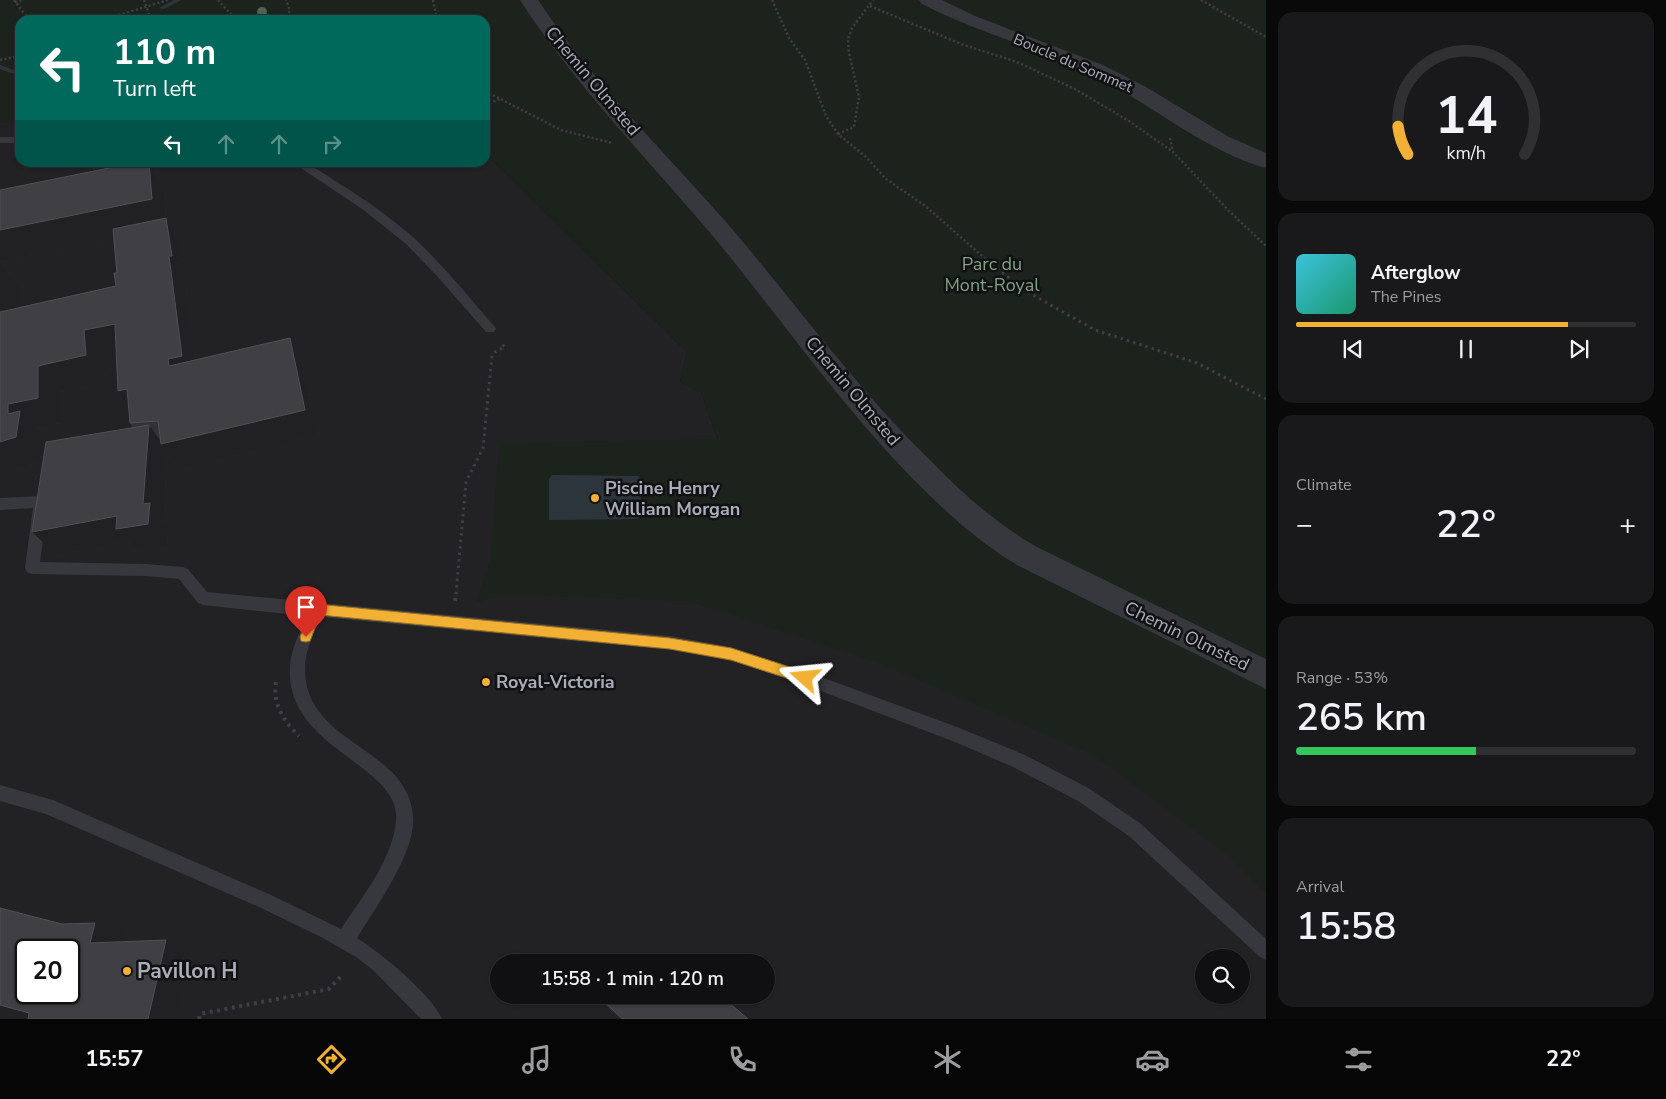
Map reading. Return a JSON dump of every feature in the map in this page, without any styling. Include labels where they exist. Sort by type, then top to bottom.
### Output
[{"type":"street","name":"Chemin Olmsted","points":[[529,0],[579,69],[731,243],[868,413],[930,478],[978,524],[1027,556],[1266,675]]},
{"type":"street","name":"Boucle du Sommet","points":[[928,0],[947,11],[1043,46],[1096,69],[1244,153],[1266,161]]},
{"type":"lane","points":[[0,140],[15,140]]},
{"type":"lane","points":[[305,167],[397,230],[422,253],[490,329]]},
{"type":"lane","points":[[0,504],[42,502],[32,568],[146,570],[183,573],[203,598],[670,644],[731,654],[805,678],[1019,761],[1084,795],[1135,830],[1266,951]]},
{"type":"lane","points":[[316,610],[296,667],[299,694],[305,706],[322,728],[384,775],[394,785],[400,795],[405,813],[402,834],[396,852],[345,940]]},
{"type":"lane","points":[[0,792],[56,810],[265,901],[345,940],[379,964],[433,1019]]},
{"type":"path","points":[[14,1],[22,0]]},
{"type":"path","points":[[144,0],[149,15]]},
{"type":"path","points":[[119,15],[168,0]]},
{"type":"path","points":[[218,0],[230,15]]},
{"type":"path","points":[[286,0],[290,12],[287,15]]},
{"type":"path","points":[[433,0],[436,15]]},
{"type":"path","points":[[772,0],[790,38],[806,60],[826,116],[838,134],[866,157],[886,179],[924,205],[978,253],[1024,290],[1095,330],[1197,363],[1266,399]]},
{"type":"path","points":[[838,134],[854,127],[859,97],[848,38],[858,18],[870,6],[873,0]]},
{"type":"path","points":[[1201,0],[1266,37]]},
{"type":"path","points":[[14,1],[25,15]]},
{"type":"path","points":[[870,6],[961,44],[1017,62],[1075,89],[1129,121],[1173,152],[1228,210],[1266,246]]},
{"type":"path","points":[[0,60],[15,57]]},
{"type":"path","points":[[490,94],[561,130],[624,146],[647,145]]},
{"type":"path","points":[[490,103],[500,99]]},
{"type":"path","points":[[1173,152],[1169,136],[1177,114]]},
{"type":"path","points":[[94,167],[94,180]]},
{"type":"path","points":[[455,599],[466,482],[483,448],[492,356],[505,347],[500,341]]},
{"type":"path","points":[[274,688],[279,709],[285,721],[301,738]]},
{"type":"path","points":[[199,1019],[200,1014],[329,989],[341,976]]},
{"type":"shaded area","name":"Royal-Victoria","points":[[0,123],[15,123],[15,167],[490,167],[490,158],[687,352],[680,382],[701,392],[718,440],[1217,806],[1266,858],[1266,1019],[0,1019]]},
{"type":"shaded area","name":"Piscine Henry William Morgan","points":[[552,475],[638,476],[640,478],[641,516],[637,519],[549,520],[549,479]]},
{"type":"green space","name":"Parc du Mont-Royal","points":[[0,0],[1266,0],[1266,894],[1229,856],[1093,755],[878,663],[688,601],[509,595],[476,602],[490,562],[499,443],[718,439],[701,392],[680,382],[687,352],[490,158],[490,15],[15,15],[15,123],[0,123]]},
{"type":"building","points":[[114,167],[149,167],[152,199],[0,230],[0,190]]},
{"type":"building","points":[[166,218],[172,256],[169,256],[182,356],[168,359],[169,366],[290,338],[305,410],[161,444],[158,421],[130,423],[127,389],[118,391],[115,324],[84,330],[86,355],[38,366],[38,398],[8,404],[8,414],[20,411],[16,437],[0,442],[0,312],[116,286],[114,273],[117,273],[113,229]]},
{"type":"building","points":[[149,425],[143,504],[150,503],[148,524],[116,529],[117,516],[32,532],[46,442]]},
{"type":"building","name":"Pavillon H","points":[[0,908],[62,924],[95,923],[90,943],[166,940],[148,1019],[28,1019],[29,1013],[0,1005]]},
{"type":"building","points":[[606,1004],[730,1004],[748,1019],[623,1019]]},
{"type":"waterway","points":[[162,8],[178,0]]},
{"type":"waterway","points":[[0,67],[15,72]]},
{"type":"place","name":"Piscine Henry William Morgan","points":[[595,498]]},
{"type":"place","name":"Royal-Victoria","points":[[486,682]]},
{"type":"place","name":"Pavillon H","points":[[127,971]]},
{"type":"route","points":[[306,637],[316,610],[364,613],[699,648],[731,654],[805,678]]}]
